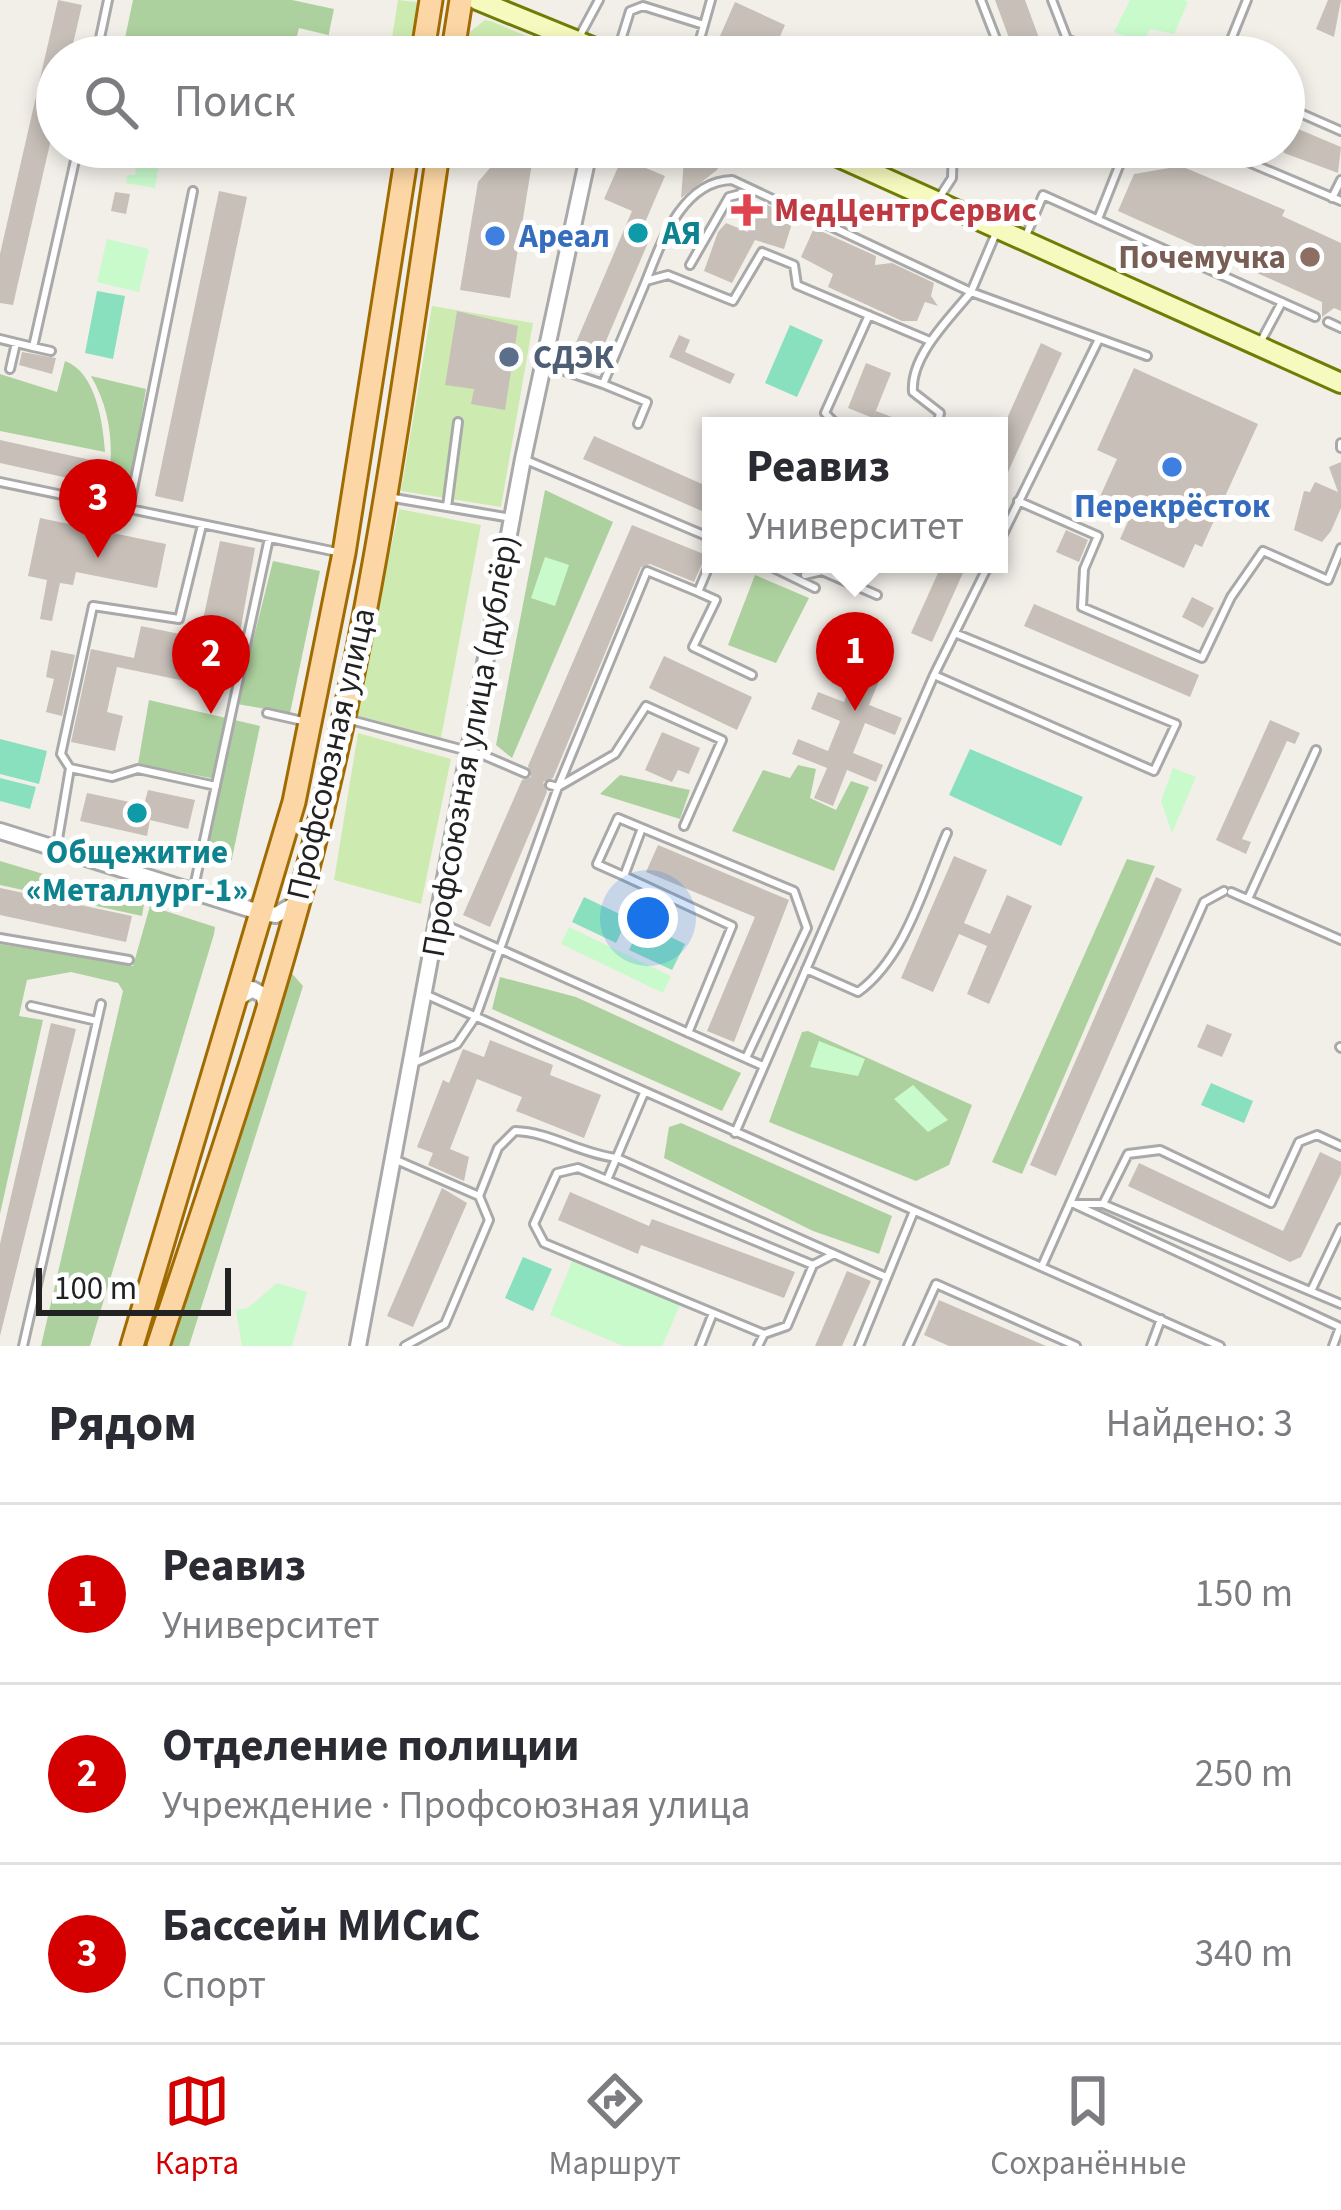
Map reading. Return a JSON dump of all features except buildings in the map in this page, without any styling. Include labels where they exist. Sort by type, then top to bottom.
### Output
[{"type":"main road","points":[[425,36],[431,0]]},
{"type":"main road","points":[[455,36],[461,0]]},
{"type":"main road","points":[[478,0],[565,36]]},
{"type":"main road","name":"Профсоюзная улица","points":[[132,1346],[262,913],[311,722],[344,553],[405,168]]},
{"type":"main road","name":"Профсоюзная улица","points":[[158,1346],[267,1009],[344,718],[436,168]]},
{"type":"main road","points":[[863,168],[1341,383]]},
{"type":"street","name":"Профсоюзная улица (дублёр)","points":[[358,1346],[523,459],[586,168]]},
{"type":"street","points":[[0,831],[262,913],[276,915],[299,900]]},
{"type":"street","points":[[235,1000],[252,989],[263,995],[267,1009]]},
{"type":"lane","points":[[100,36],[108,0]]},
{"type":"lane","points":[[580,36],[599,0]]},
{"type":"lane","points":[[701,36],[711,0]]},
{"type":"lane","points":[[981,0],[995,36]]},
{"type":"lane","points":[[1052,0],[1066,36]]},
{"type":"lane","points":[[1233,36],[1247,0]]},
{"type":"lane","points":[[622,36],[630,11],[643,6],[704,25]]},
{"type":"lane","points":[[1305,115],[1341,131]]},
{"type":"lane","points":[[33,347],[73,168]]},
{"type":"lane","points":[[937,201],[952,178],[952,168]]},
{"type":"lane","points":[[1095,218],[1118,168]]},
{"type":"lane","points":[[1262,168],[1337,200],[1341,180]]},
{"type":"lane","points":[[603,384],[671,218],[718,180],[732,180],[971,292],[1147,356]]},
{"type":"lane","points":[[129,509],[193,190]]},
{"type":"lane","points":[[690,265],[729,197],[752,191]]},
{"type":"lane","points":[[1023,242],[1043,196],[1316,317]]},
{"type":"lane","points":[[939,417],[914,392],[912,380],[932,342],[971,292],[997,230]]},
{"type":"lane","points":[[646,280],[668,275],[733,301],[762,252],[794,265],[797,285],[932,342]]},
{"type":"lane","points":[[1258,346],[1282,302]]},
{"type":"lane","points":[[829,417],[825,413],[869,316]]},
{"type":"lane","points":[[1328,322],[1341,328]]},
{"type":"lane","points":[[0,339],[51,351]]},
{"type":"lane","points":[[1008,523],[1098,341]]},
{"type":"lane","points":[[10,369],[16,343]]},
{"type":"lane","points":[[544,364],[647,402],[638,424]]},
{"type":"lane","points":[[446,507],[458,422]]},
{"type":"lane","points":[[523,459],[702,534]]},
{"type":"lane","points":[[0,482],[344,553]]},
{"type":"lane","points":[[384,496],[512,518]]},
{"type":"lane","points":[[1018,501],[1098,536],[1084,569],[1082,607],[1202,658],[1231,597],[1263,551],[1328,580],[1341,548]]},
{"type":"lane","points":[[56,849],[70,768],[61,754],[93,606],[178,619],[202,525]]},
{"type":"lane","points":[[193,893],[269,538]]},
{"type":"lane","points":[[410,1065],[457,1044],[476,1016],[554,786],[647,571],[716,599],[693,647],[752,675]]},
{"type":"lane","points":[[698,592],[706,573]]},
{"type":"lane","points":[[790,573],[815,588]]},
{"type":"lane","points":[[804,578],[806,573]]},
{"type":"lane","points":[[804,578],[819,573]]},
{"type":"lane","points":[[824,573],[877,595]]},
{"type":"lane","points":[[735,1132],[934,675],[985,573]]},
{"type":"lane","points":[[934,675],[1154,771],[1176,724],[957,634]]},
{"type":"lane","points":[[554,786],[615,754],[646,706],[722,740],[683,826]]},
{"type":"lane","points":[[267,713],[311,722]]},
{"type":"lane","points":[[344,718],[470,752],[525,773]]},
{"type":"lane","points":[[1248,899],[1316,750]]},
{"type":"lane","points":[[70,768],[112,777],[138,769],[216,786]]},
{"type":"lane","points":[[688,1033],[732,926],[597,864],[618,818],[794,891],[807,928],[746,1058]]},
{"type":"lane","points":[[624,876],[642,828]]},
{"type":"lane","points":[[806,969],[858,992],[871,982],[890,962],[947,833]]},
{"type":"lane","points":[[1042,1267],[1204,902],[1228,891],[1341,940]]},
{"type":"lane","points":[[439,922],[764,1066]]},
{"type":"lane","points":[[0,938],[129,960]]},
{"type":"lane","points":[[424,994],[1220,1346]]},
{"type":"lane","points":[[22,1346],[101,1004]]},
{"type":"lane","points":[[31,1006],[97,1022]]},
{"type":"lane","points":[[607,1180],[644,1093]]},
{"type":"lane","points":[[478,1196],[498,1148],[515,1131],[530,1131],[584,1154],[617,1158],[886,1276]]},
{"type":"lane","points":[[1103,1204],[1128,1154],[1160,1150],[1271,1203],[1299,1142],[1317,1135],[1341,1146]]},
{"type":"lane","points":[[393,1158],[478,1196],[489,1220],[446,1324],[405,1346]]},
{"type":"lane","points":[[813,1265],[578,1168],[557,1173],[534,1224],[544,1243],[764,1334],[776,1334],[787,1325],[813,1265],[834,1254]]},
{"type":"lane","points":[[1073,1204],[1103,1204],[1341,1304]]},
{"type":"lane","points":[[1073,1204],[1340,1326],[1333,1346]]},
{"type":"lane","points":[[859,1346],[914,1211]]},
{"type":"lane","points":[[1311,1291],[1341,1228]]},
{"type":"lane","points":[[908,1346],[936,1284],[1076,1346]]},
{"type":"lane","points":[[700,1346],[713,1312]]},
{"type":"lane","points":[[1150,1346],[1162,1319]]},
{"type":"lane","points":[[758,1346],[764,1334]]},
{"type":"green space","points":[[133,0],[292,0],[334,9],[328,36],[299,28],[297,36],[125,36]]},
{"type":"green space","points":[[398,0],[417,2],[414,36],[392,36]]},
{"type":"green space","points":[[1130,0],[1188,2],[1174,34],[1150,29],[1146,36],[1114,32]]},
{"type":"green space","points":[[485,20],[526,36],[467,36]]},
{"type":"green space","points":[[136,168],[158,168],[155,188],[126,183],[127,175],[135,175]]},
{"type":"green space","points":[[107,239],[149,249],[139,292],[97,282]]},
{"type":"green space","points":[[97,291],[125,296],[113,359],[85,353]]},
{"type":"green space","points":[[432,306],[533,323],[501,507],[401,491]]},
{"type":"green space","points":[[790,325],[823,340],[797,397],[765,383]]},
{"type":"green space","points":[[65,361],[91,387],[105,452],[0,431],[0,374],[57,392]]},
{"type":"green space","points":[[91,376],[146,389],[127,504],[106,501],[110,437]]},
{"type":"green space","points":[[545,490],[613,522],[512,758],[496,745]]},
{"type":"green space","points":[[399,509],[481,525],[441,738],[356,715]]},
{"type":"green space","points":[[545,557],[569,565],[555,606],[531,598]]},
{"type":"green space","points":[[273,561],[320,571],[290,713],[237,704]]},
{"type":"green space","points":[[755,575],[809,598],[776,663],[728,645]]},
{"type":"green space","points":[[149,700],[260,726],[231,863],[205,859],[221,780],[138,764]]},
{"type":"green space","points":[[358,733],[451,759],[421,904],[334,880]]},
{"type":"green space","points":[[0,739],[47,751],[39,784],[0,774]]},
{"type":"green space","points":[[970,749],[1083,797],[1061,846],[949,795]]},
{"type":"green space","points":[[798,765],[816,769],[810,798],[836,810],[851,781],[869,787],[834,871],[732,831],[763,770],[790,778]]},
{"type":"green space","points":[[1173,768],[1196,777],[1172,833],[1161,801]]},
{"type":"green space","points":[[620,775],[690,790],[680,819],[600,794]]},
{"type":"green space","points":[[0,778],[36,787],[30,809],[0,801]]},
{"type":"green space","points":[[1127,859],[1155,866],[1022,1174],[992,1162]]},
{"type":"green space","points":[[0,861],[144,904],[142,916],[0,885]]},
{"type":"green space","points":[[584,897],[628,918],[616,943],[572,922]]},
{"type":"green space","points":[[150,906],[215,927],[214,934],[90,1346],[41,1346],[123,991],[118,983],[71,972],[27,980],[19,1016],[43,1020],[0,1214],[0,944],[133,966]]},
{"type":"green space","points":[[642,923],[685,944],[672,970],[629,950]]},
{"type":"green space","points":[[569,927],[671,976],[663,993],[561,944]]},
{"type":"green space","points":[[288,969],[303,986],[189,1346],[169,1346]]},
{"type":"green space","points":[[500,977],[576,997],[741,1073],[722,1111],[492,1009]]},
{"type":"green space","points":[[802,1032],[972,1105],[949,1165],[916,1181],[769,1122]]},
{"type":"green space","points":[[819,1041],[865,1059],[858,1076],[810,1067]]},
{"type":"green space","points":[[1211,1083],[1253,1101],[1244,1123],[1201,1105]]},
{"type":"green space","points":[[913,1085],[948,1120],[928,1132],[894,1099]]},
{"type":"green space","points":[[681,1123],[892,1216],[879,1254],[813,1231],[664,1158],[669,1127]]},
{"type":"green space","points":[[523,1257],[552,1269],[533,1311],[505,1298]]},
{"type":"green space","points":[[573,1259],[681,1303],[662,1346],[623,1346],[550,1315]]},
{"type":"green space","points":[[277,1283],[307,1292],[292,1346],[242,1346],[236,1310],[248,1308]]},
{"type":"place","name":"МедЦентрСервис","points":[[747,210]]},
{"type":"place","name":"АЯ","points":[[638,233]]},
{"type":"place","name":"Ареал","points":[[495,236]]},
{"type":"place","name":"Почемучка","points":[[1310,257]]},
{"type":"place","name":"СДЭК","points":[[509,357]]},
{"type":"place","name":"Перекрёсток","points":[[1172,467]]},
{"type":"place","name":"Бассейн МИСиС","points":[[98,558]]},
{"type":"place","name":"Реавиз","points":[[855,711]]},
{"type":"place","name":"Отделение полиции","points":[[211,714]]},
{"type":"place","name":"Общежитие «Металлург-1»","points":[[137,813]]}]
